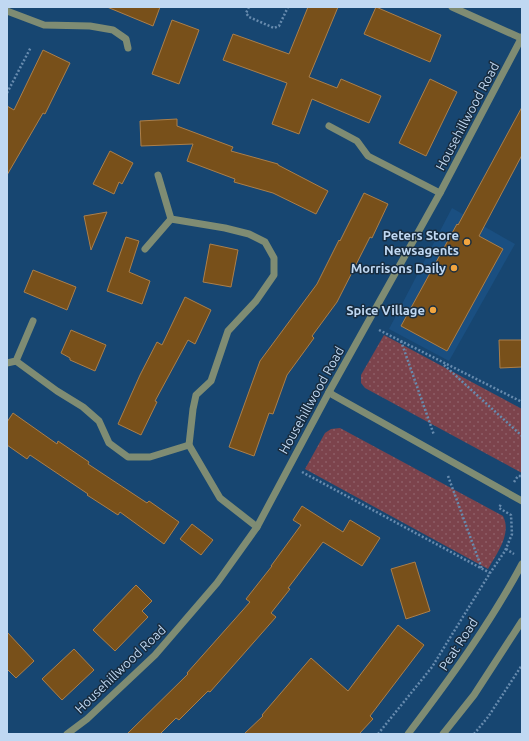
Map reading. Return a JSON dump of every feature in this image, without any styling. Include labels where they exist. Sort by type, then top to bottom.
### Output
[{"type":"street","points":[[452,7],[522,38]]},
{"type":"street","points":[[7,11],[44,25],[90,26],[113,30],[126,39],[128,48]]},
{"type":"street","name":"Househillwood Road","points":[[67,734],[87,719],[155,655],[217,583],[257,527],[440,193],[522,38]]},
{"type":"street","points":[[329,126],[357,142],[368,156],[440,193]]},
{"type":"street","points":[[158,175],[171,219]]},
{"type":"street","points":[[145,249],[171,219]]},
{"type":"street","points":[[171,219],[225,228],[249,234],[265,242],[274,258],[274,275],[256,301],[228,331],[212,381],[196,395],[189,445],[220,498],[257,527]]},
{"type":"street","points":[[16,362],[33,321]]},
{"type":"street","points":[[7,363],[16,362],[57,391],[84,407],[98,421],[109,443],[128,458],[150,457],[189,445]]},
{"type":"street","points":[[330,392],[522,501]]},
{"type":"street","name":"Peat Road","points":[[408,734],[448,681],[511,584],[522,564]]},
{"type":"street","points":[[443,734],[474,694],[522,621]]},
{"type":"path","points":[[249,7],[246,13],[250,17],[274,28],[279,26],[288,7]]},
{"type":"path","points":[[7,93],[31,47]]},
{"type":"path","points":[[367,324],[522,402]]},
{"type":"path","points":[[441,362],[522,436]]},
{"type":"path","points":[[290,465],[490,574]]},
{"type":"path","points":[[378,734],[432,667],[505,551],[512,534],[511,515],[499,508]]},
{"type":"path","points":[[474,734],[488,717],[522,665]]},
{"type":"shaded area","points":[[452,208],[515,244],[449,361],[389,329]]},
{"type":"shaded area","points":[[384,335],[522,409],[522,473],[365,388],[361,383],[361,375]]},
{"type":"shaded area","points":[[340,428],[503,516],[506,530],[505,536],[488,569],[305,469],[325,433],[331,429]]},
{"type":"building","points":[[107,7],[160,7],[153,26]]},
{"type":"building","points":[[308,7],[338,7],[309,77],[337,88],[341,79],[381,96],[369,123],[312,99],[299,134],[272,124],[287,83],[223,60],[233,34],[289,54]]},
{"type":"building","points":[[376,7],[441,35],[430,62],[364,34]]},
{"type":"building","points":[[172,20],[199,30],[179,84],[152,74]]},
{"type":"building","points":[[43,50],[70,63],[45,114],[43,113],[7,175],[7,106],[14,110]]},
{"type":"building","points":[[430,79],[457,92],[426,156],[399,143]]},
{"type":"building","points":[[522,107],[522,155],[479,236],[503,249],[447,351],[401,326]]},
{"type":"building","points":[[177,119],[177,126],[233,147],[231,151],[278,164],[328,191],[316,214],[273,193],[234,182],[235,179],[187,161],[193,144],[141,146],[140,121]]},
{"type":"building","points":[[110,151],[133,163],[122,184],[119,182],[114,194],[93,184]]},
{"type":"building","points":[[364,193],[388,204],[372,238],[370,237],[337,302],[312,336],[314,338],[287,375],[273,414],[269,413],[254,456],[229,447],[260,361],[317,284]]},
{"type":"building","points":[[107,212],[91,250],[84,216]]},
{"type":"building","points":[[126,237],[139,241],[129,272],[150,281],[142,304],[107,291]]},
{"type":"building","points":[[210,244],[238,250],[231,287],[203,282]]},
{"type":"building","points":[[33,270],[76,287],[67,310],[24,292]]},
{"type":"building","points":[[185,297],[211,310],[195,344],[188,340],[155,401],[157,402],[141,435],[118,424],[157,342],[162,345]]},
{"type":"building","points":[[71,330],[106,345],[95,371],[70,360],[70,358],[61,353]]},
{"type":"building","points":[[499,340],[522,340],[522,367],[500,368]]},
{"type":"building","points":[[13,413],[57,444],[58,441],[89,462],[88,464],[147,503],[149,501],[179,522],[164,544],[120,512],[118,515],[30,455],[27,459],[7,445],[7,422]]},
{"type":"building","points":[[302,506],[343,532],[350,520],[380,538],[362,566],[323,542],[271,613],[276,617],[210,692],[208,691],[179,720],[176,718],[160,734],[127,734],[188,674],[187,673],[250,602],[246,599],[301,525],[293,520]]},
{"type":"building","points":[[192,524],[213,540],[201,555],[180,539]]},
{"type":"building","points":[[415,562],[430,611],[406,619],[391,569]]},
{"type":"building","points":[[136,585],[152,601],[142,611],[148,617],[115,651],[93,630]]},
{"type":"building","points":[[398,625],[424,645],[370,716],[373,719],[359,734],[244,734],[263,716],[262,715],[311,658],[348,691]]},
{"type":"building","points":[[7,632],[34,661],[16,678],[7,669]]},
{"type":"building","points":[[74,649],[94,670],[62,700],[42,679]]},
{"type":"place","name":"Peters Store Newsagents","points":[[467,242]]},
{"type":"place","name":"Morrisons Daily","points":[[454,268]]},
{"type":"place","name":"Spice Village","points":[[433,310]]}]
